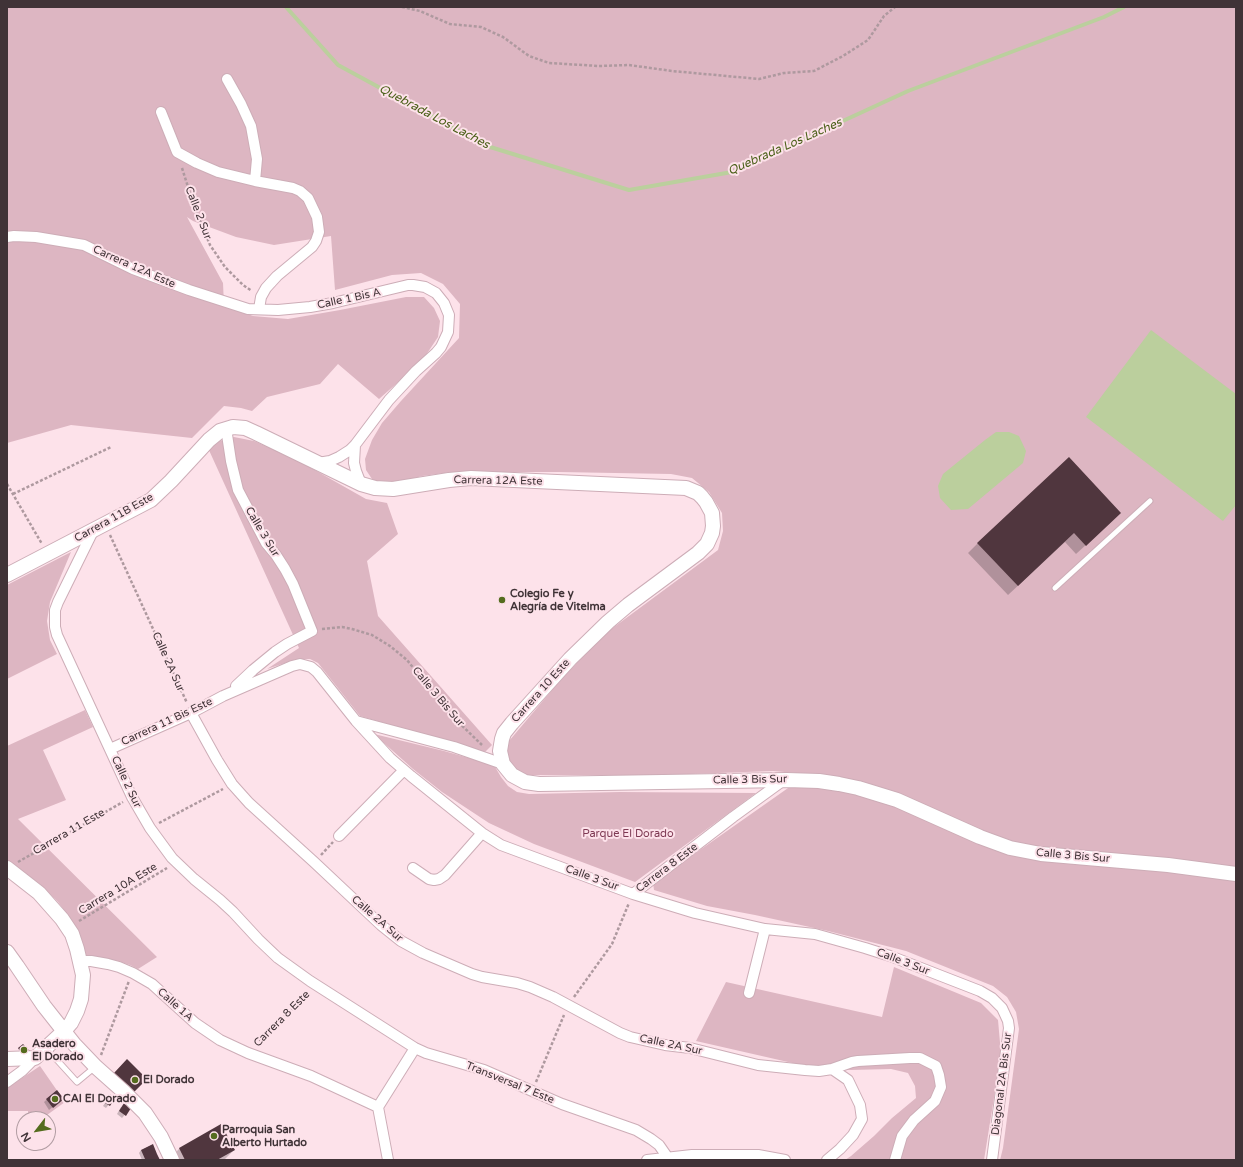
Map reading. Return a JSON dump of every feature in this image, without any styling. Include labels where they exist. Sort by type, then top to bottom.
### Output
[{"type":"street","points":[[227,79],[251,126],[257,159],[256,181]]},
{"type":"street","points":[[161,112],[177,152],[218,172],[293,188],[300,191],[308,198],[317,217],[319,232],[316,241],[312,247],[277,276],[266,288],[261,297],[259,309]]},
{"type":"street","name":"Carrera 12A Este","points":[[7,237],[36,237],[84,245],[133,269],[189,290],[235,306],[248,309],[259,309]]},
{"type":"street","name":"Calle 1 Bis A","points":[[259,309],[278,310],[318,306],[379,293],[408,285],[425,287],[436,294],[444,303],[449,315],[449,324],[445,340],[436,354],[416,371],[389,400],[355,445]]},
{"type":"street","name":"Carrera 12A Este","points":[[226,428],[245,428],[361,484],[375,488],[393,489],[471,478],[686,488],[698,493],[706,502],[712,513],[713,526]]},
{"type":"street","name":"Carrera 11B Este","points":[[7,575],[151,500],[172,481],[214,435],[226,428]]},
{"type":"street","name":"Calle 3 Sur","points":[[226,428],[231,461],[238,490],[266,542],[276,555],[293,584],[312,631]]},
{"type":"street","points":[[318,462],[330,461],[339,457],[347,453],[355,445]]},
{"type":"street","points":[[355,445],[354,463],[361,484]]},
{"type":"street","name":"Carrera 10 Este","points":[[503,764],[501,758],[501,745],[504,733],[512,723],[570,658],[608,622],[703,548],[710,538],[713,526]]},
{"type":"street","name":"Calle 2 Sur","points":[[99,527],[58,602],[55,627],[57,635],[132,797],[150,828],[176,863],[233,912],[272,954],[313,983]]},
{"type":"street","name":"Carrera 11 Bis Este","points":[[223,696],[275,652],[312,631]]},
{"type":"street","name":"Carrera 11 Bis Este","points":[[110,749],[191,713],[223,696],[292,666],[300,664],[307,666]]},
{"type":"street","name":"Calle 3 Sur","points":[[307,666],[317,672],[356,721],[390,758],[482,833],[501,845],[633,894],[695,913],[765,929],[815,934],[878,952],[986,994],[1002,1008]]},
{"type":"street","name":"Calle 2A Sur","points":[[191,713],[232,784],[248,803],[381,925],[412,947],[472,974],[530,987],[553,997],[612,1029],[639,1039],[665,1045],[690,1048],[758,1065],[819,1072],[852,1062],[910,1058],[920,1058],[936,1066],[940,1075],[942,1087],[935,1101],[914,1120],[902,1136],[895,1160]]},
{"type":"street","points":[[356,721],[454,747],[503,764]]},
{"type":"street","name":"Calle 3 Bis Sur","points":[[503,764],[512,775],[518,779],[539,784],[784,780],[819,781],[839,784],[878,793],[994,843],[1025,852],[1168,865],[1236,874]]},
{"type":"street","points":[[339,836],[404,770]]},
{"type":"street","name":"Carrera 8 Este","points":[[633,894],[784,780]]},
{"type":"street","points":[[413,868],[429,879],[440,879],[482,833]]},
{"type":"street","points":[[7,1082],[64,1031],[75,1017],[81,999],[83,975],[74,941],[62,919],[39,893],[10,866]]},
{"type":"street","points":[[749,993],[765,929]]},
{"type":"street","points":[[7,952],[44,1006],[85,1056],[145,1113],[161,1137],[172,1160]]},
{"type":"street","name":"Calle 1A","points":[[80,961],[91,961],[119,967],[152,984],[183,1014],[207,1032],[234,1047],[311,1076],[378,1107]]},
{"type":"street","name":"Transversal 7 Este","points":[[313,983],[415,1048],[426,1053],[484,1070],[562,1104],[636,1130],[658,1145],[668,1158]]},
{"type":"street","name":"Diagonal 2A Bis Sur","points":[[992,1160],[1009,1035],[1008,1021],[1002,1008]]},
{"type":"street","points":[[388,1160],[378,1107],[415,1048]]},
{"type":"street","points":[[7,1059],[35,1058]]},
{"type":"street","points":[[827,1160],[853,1135],[862,1119],[860,1105],[848,1080],[832,1069]]},
{"type":"street","points":[[647,1160],[692,1155],[758,1155],[786,1160]]},
{"type":"lane","points":[[1055,588],[1150,501]]},
{"type":"lane","points":[[46,1048],[76,1082],[96,1067]]},
{"type":"path","points":[[402,7],[420,10],[450,24],[481,27],[503,37],[529,56],[549,63],[599,66],[629,65],[672,71],[759,79],[784,73],[814,71],[868,40],[884,16],[895,7]]},
{"type":"path","name":"Calle 2 Sur","points":[[177,152],[195,209],[210,245],[225,267],[243,285],[261,297]]},
{"type":"path","points":[[13,494],[111,447]]},
{"type":"path","points":[[7,484],[48,554]]},
{"type":"path","name":"Calle 2A Sur","points":[[99,527],[191,713]]},
{"type":"path","name":"Calle 3 Bis Sur","points":[[312,631],[332,627],[352,628],[372,635],[390,646],[407,660],[453,717],[485,748]]},
{"type":"path","points":[[150,828],[232,784]]},
{"type":"path","name":"Carrera 11 Este","points":[[10,866],[132,797]]},
{"type":"path","points":[[314,862],[339,836]]},
{"type":"path","name":"Carrera 10A Este","points":[[68,928],[176,863]]},
{"type":"path","name":"Carrera 8 Este","points":[[532,1092],[568,1006],[612,944],[633,894]]},
{"type":"path","points":[[96,1067],[132,974]]},
{"type":"path","name":"Carrera 8 Este","points":[[248,1053],[313,983]]},
{"type":"green space","points":[[7,7],[1236,7],[1236,1160],[1000,1160],[1003,1148],[1019,1029],[1016,1012],[1007,997],[993,986],[906,951],[828,931],[707,906],[654,890],[653,883],[808,774],[773,771],[663,775],[527,775],[516,770],[508,759],[507,749],[509,741],[563,677],[610,630],[718,550],[723,531],[722,513],[709,492],[692,478],[671,474],[452,472],[422,476],[392,484],[379,483],[372,479],[366,470],[365,459],[372,440],[382,423],[459,338],[460,304],[443,284],[421,273],[392,275],[335,290],[331,236],[274,245],[236,237],[193,221],[187,217],[223,283],[224,305],[253,316],[288,319],[406,297],[424,297],[434,308],[440,321],[438,337],[422,361],[379,399],[338,364],[320,384],[267,397],[252,411],[224,406],[192,438],[71,425],[7,443]]},
{"type":"green space","points":[[234,437],[254,441],[297,460],[366,499],[387,503],[398,534],[367,561],[378,616],[492,745],[485,752],[360,716],[318,663],[310,659],[297,659],[267,669],[299,648],[208,448],[219,441]]},
{"type":"green space","points":[[71,552],[50,602],[47,621],[50,640],[57,654],[7,679],[7,585]]},
{"type":"green space","points":[[85,710],[93,727],[43,750],[66,800],[18,819],[157,957],[138,969],[118,961],[86,956],[83,944],[70,918],[58,902],[41,885],[7,860],[7,746]]},
{"type":"green space","name":"Parque El Dorado","points":[[374,734],[494,765],[508,786],[517,792],[529,794],[620,792],[756,793],[635,882],[534,844],[489,823],[442,792],[413,769]]},
{"type":"green space","points":[[894,967],[981,1003],[998,1020],[1001,1054],[984,1160],[845,1160],[916,1098],[915,1086],[908,1073],[891,1069],[851,1070],[810,1067],[696,1041],[726,982],[882,1017]]},
{"type":"green space","points":[[40,1066],[65,1102],[53,1111],[7,1111],[7,1088]]},
{"type":"shaded area","points":[[1151,330],[1236,394],[1236,505],[1223,521],[1086,417]]},
{"type":"shaded area","points":[[996,432],[1009,432],[1019,436],[1026,451],[1023,463],[968,509],[951,510],[940,498],[938,486],[943,474]]},
{"type":"building","points":[[1069,457],[1121,513],[1086,546],[1074,533],[1018,586],[977,543]]},
{"type":"building","name":"Asadero El Dorado","points":[[23,1044],[31,1052],[22,1055],[18,1048]]},
{"type":"building","points":[[127,1059],[147,1079],[134,1092],[114,1073]]},
{"type":"building","name":"CAI El Dorado","points":[[57,1090],[64,1099],[53,1108],[46,1099]]},
{"type":"building","points":[[110,1094],[115,1098],[110,1106],[105,1103]]},
{"type":"building","points":[[124,1103],[131,1108],[126,1116],[119,1111]]},
{"type":"building","name":"Parroquia San Alberto Hurtado","points":[[221,1124],[235,1150],[217,1160],[185,1160],[179,1148]]},
{"type":"building","points":[[153,1144],[160,1160],[145,1159],[141,1150]]},
{"type":"waterway","name":"Quebrada Los Laches","points":[[286,7],[338,65],[487,146],[629,190],[732,172],[908,91],[1104,17],[1124,7]]},
{"type":"place","name":"Colegio Fe y Alegría de Vitelma","points":[[502,600]]},
{"type":"place","name":"Asadero El Dorado","points":[[24,1050]]},
{"type":"place","name":"El Dorado","points":[[135,1080]]},
{"type":"place","name":"CAI El Dorado","points":[[55,1099]]},
{"type":"place","name":"Parroquia San Alberto Hurtado","points":[[214,1136]]}]
